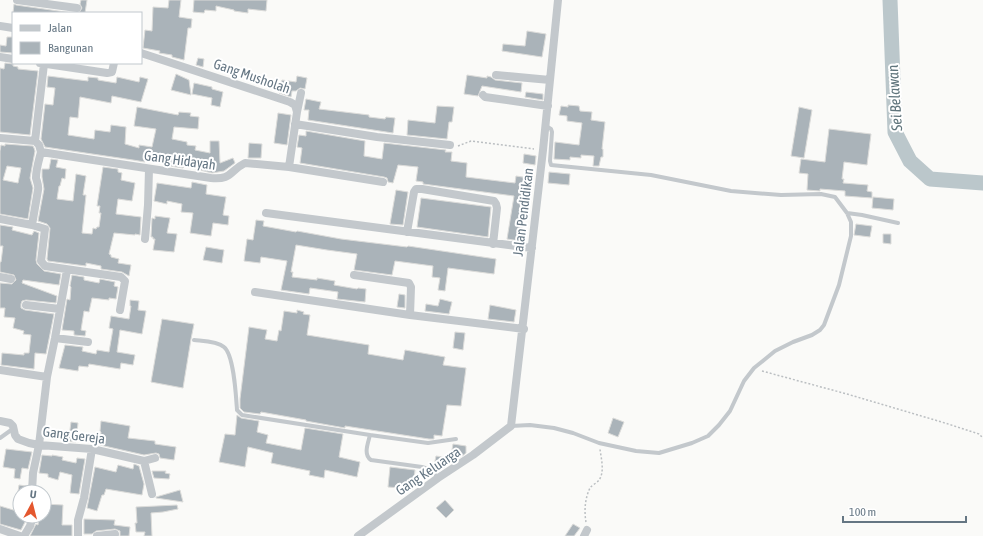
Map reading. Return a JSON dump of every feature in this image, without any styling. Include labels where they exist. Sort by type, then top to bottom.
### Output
[{"type":"street","points":[[17,0],[77,8]]},
{"type":"street","name":"Jalan Pendidikan","points":[[511,426],[524,329],[558,0]]},
{"type":"street","points":[[0,26],[12,28]]},
{"type":"street","name":"Gang Musholah","points":[[142,53],[290,102],[295,105],[297,112],[289,167]]},
{"type":"street","points":[[0,57],[12,59]]},
{"type":"street","points":[[35,141],[42,64]]},
{"type":"street","points":[[48,64],[107,73],[112,72],[114,64]]},
{"type":"street","points":[[496,75],[550,80]]},
{"type":"street","points":[[297,112],[301,93]]},
{"type":"street","points":[[483,95],[485,97],[548,106]]},
{"type":"street","points":[[295,124],[450,145]]},
{"type":"street","points":[[0,138],[35,141],[39,145],[41,152],[36,178],[39,185],[32,225]]},
{"type":"street","name":"Gang Hidayah","points":[[41,152],[221,179],[229,176],[245,163],[289,167],[382,182]]},
{"type":"street","points":[[145,239],[149,169]]},
{"type":"street","points":[[408,232],[414,192],[416,189],[422,189],[494,201],[497,208],[493,244]]},
{"type":"street","points":[[266,213],[532,248]]},
{"type":"street","points":[[0,219],[45,229],[42,263],[45,266],[121,277],[124,279],[125,281],[120,310]]},
{"type":"street","points":[[32,484],[33,473],[39,445],[47,377],[66,270]]},
{"type":"street","points":[[354,275],[409,283],[411,286],[410,315]]},
{"type":"street","points":[[0,277],[12,279]]},
{"type":"street","points":[[255,292],[410,315],[524,329]]},
{"type":"street","points":[[26,306],[60,309]]},
{"type":"street","points":[[55,338],[88,342]]},
{"type":"street","points":[[0,370],[47,377]]},
{"type":"street","name":"Gang Gereja","points":[[0,421],[10,423],[14,428],[15,436],[21,441],[39,445],[92,449],[144,461],[155,458]]},
{"type":"street","name":"Gang Keluarga","points":[[358,536],[438,478],[473,455],[511,426]]},
{"type":"street","points":[[78,536],[78,520],[84,498],[92,449]]},
{"type":"street","points":[[144,461],[152,494]]},
{"type":"street","points":[[24,536],[31,524]]},
{"type":"street","points":[[0,529],[20,536]]},
{"type":"street","points":[[96,536],[115,534]]},
{"type":"lane","points":[[511,426],[530,425],[554,428],[573,433],[599,443],[636,451],[659,453],[692,443],[708,436],[730,411],[744,381],[754,368],[775,351],[812,335],[824,326],[839,286],[851,236],[851,222],[847,213],[834,197],[821,194],[781,195],[731,191],[651,175],[551,165],[552,132],[551,129],[546,126]]},
{"type":"lane","points":[[847,213],[898,223]]},
{"type":"lane","points":[[194,340],[224,346],[229,354],[235,381],[237,410],[242,415],[428,443],[456,439]]},
{"type":"lane","points":[[0,438],[14,428]]},
{"type":"lane","points":[[370,435],[366,454],[371,460],[422,467],[435,472],[438,478]]},
{"type":"path","points":[[450,145],[460,146],[471,141],[543,150]]},
{"type":"path","points":[[754,368],[945,423],[979,434],[983,438]]},
{"type":"path","points":[[586,533],[584,512],[587,497],[591,488],[600,479],[602,469],[599,443]]},
{"type":"building","points":[[81,0],[87,0],[85,12],[80,12],[82,8],[80,4]]},
{"type":"building","points":[[169,0],[181,0],[179,17],[192,19],[191,28],[188,28],[184,60],[172,57],[172,55],[159,53],[160,51],[143,48],[145,30],[152,31],[153,7],[168,8]]},
{"type":"building","points":[[194,0],[267,0],[266,11],[248,9],[248,13],[216,6],[216,11],[205,10],[204,13],[193,12]]},
{"type":"building","points":[[14,4],[65,12],[13,12]]},
{"type":"building","points":[[527,31],[546,34],[542,57],[502,51],[503,44],[525,46]]},
{"type":"building","points":[[7,37],[12,37],[12,53],[0,52],[0,45],[6,46]]},
{"type":"building","points":[[198,58],[204,59],[203,67],[196,65]]},
{"type":"building","points":[[5,63],[13,64],[13,66],[18,67],[18,69],[38,71],[30,135],[0,132],[0,68],[4,69]]},
{"type":"building","points":[[176,74],[189,80],[191,95],[171,90]]},
{"type":"building","points":[[467,75],[487,78],[487,76],[495,80],[522,83],[521,92],[482,86],[478,96],[464,94]]},
{"type":"building","points":[[48,76],[88,81],[88,77],[98,78],[98,80],[116,83],[117,77],[139,82],[140,77],[148,79],[141,102],[112,96],[111,103],[80,97],[78,118],[70,117],[68,135],[94,139],[95,130],[110,132],[111,125],[126,127],[125,144],[139,148],[139,145],[152,147],[156,129],[134,126],[137,107],[178,115],[179,112],[191,113],[190,116],[199,117],[198,129],[174,127],[172,139],[187,142],[187,145],[196,146],[195,150],[210,153],[210,141],[219,141],[220,163],[233,158],[235,163],[224,171],[212,173],[184,166],[183,168],[170,166],[171,163],[146,157],[145,162],[45,147],[41,139],[45,104],[53,105],[55,88],[47,87]]},
{"type":"building","points":[[297,76],[307,78],[305,89],[300,88],[296,91],[292,91],[291,97],[279,93],[282,80],[296,82]]},
{"type":"building","points":[[194,83],[212,87],[212,89],[223,92],[220,107],[211,105],[212,98],[192,94]]},
{"type":"building","points":[[526,92],[543,94],[543,100],[525,97]]},
{"type":"building","points":[[306,99],[321,102],[319,109],[369,115],[369,117],[385,119],[386,117],[395,118],[393,133],[308,120],[309,110],[304,110]]},
{"type":"building","points":[[568,105],[579,106],[580,111],[592,112],[591,120],[605,122],[602,149],[603,157],[601,157],[599,166],[593,166],[594,156],[581,155],[581,158],[570,157],[570,160],[554,159],[555,142],[579,145],[582,123],[567,121],[567,116],[559,115],[561,106],[568,107]]},
{"type":"building","points":[[437,106],[454,107],[452,122],[449,122],[447,139],[407,135],[408,120],[435,123]]},
{"type":"building","points":[[799,107],[812,110],[804,158],[791,156]]},
{"type":"building","points":[[278,113],[291,115],[287,145],[274,143]]},
{"type":"building","points":[[829,129],[871,134],[867,165],[844,162],[842,179],[844,179],[843,183],[868,185],[867,191],[872,192],[872,198],[845,196],[845,191],[820,189],[820,191],[807,190],[808,174],[799,173],[801,159],[825,162]]},
{"type":"building","points":[[306,131],[365,141],[364,156],[382,159],[384,143],[446,150],[445,152],[452,152],[451,161],[467,163],[466,177],[515,183],[516,176],[529,178],[520,241],[507,239],[514,196],[423,184],[423,182],[416,181],[418,167],[398,165],[393,183],[388,182],[387,178],[384,177],[300,163],[302,148],[297,147],[299,135],[306,136]]},
{"type":"building","points":[[249,143],[262,144],[261,158],[248,158]]},
{"type":"building","points":[[5,144],[33,146],[35,151],[30,178],[33,188],[28,219],[0,214],[0,151],[1,145],[5,146]],"holes":[[[7,166],[21,168],[18,183],[3,180]]]},
{"type":"building","points":[[524,154],[536,156],[535,165],[523,163]]},
{"type":"building","points":[[51,159],[58,160],[56,167],[66,169],[65,179],[62,178],[57,199],[73,201],[76,174],[86,176],[83,195],[86,195],[82,233],[92,234],[93,228],[96,229],[99,227],[101,213],[99,213],[100,206],[97,206],[103,167],[118,169],[118,172],[122,173],[121,180],[135,183],[132,201],[118,199],[116,214],[141,217],[140,235],[114,233],[109,254],[111,257],[119,259],[118,263],[131,265],[129,276],[122,272],[101,269],[101,266],[86,263],[86,266],[48,261],[50,228],[47,224],[38,221],[44,189],[42,169],[49,169]]},
{"type":"building","points":[[549,172],[570,174],[569,185],[548,183]]},
{"type":"building","points":[[192,182],[207,185],[206,194],[226,197],[223,215],[229,216],[228,225],[213,223],[211,236],[190,233],[193,213],[181,212],[182,204],[167,201],[167,204],[154,201],[157,183],[191,188]]},
{"type":"building","points":[[396,190],[408,192],[403,225],[390,224]]},
{"type":"building","points":[[873,197],[894,199],[893,210],[872,208]]},
{"type":"building","points":[[421,198],[491,207],[488,237],[417,227]]},
{"type":"building","points":[[155,216],[170,218],[167,233],[177,234],[174,252],[153,250],[155,239],[151,237],[152,218],[155,219]]},
{"type":"building","points":[[256,220],[264,221],[263,226],[296,232],[496,259],[494,274],[448,268],[445,291],[438,290],[440,278],[432,277],[433,266],[395,261],[392,275],[354,270],[357,254],[296,245],[291,272],[293,272],[292,277],[317,280],[317,278],[335,281],[334,285],[366,289],[365,302],[337,299],[338,292],[310,288],[309,294],[281,290],[287,261],[261,257],[260,263],[244,261],[247,239],[253,240]]},
{"type":"building","points":[[856,224],[872,226],[870,237],[854,235]]},
{"type":"building","points":[[0,225],[13,227],[12,230],[32,235],[34,231],[39,233],[36,260],[37,264],[44,271],[61,274],[59,285],[23,280],[22,283],[57,296],[56,303],[26,300],[22,301],[21,304],[21,308],[25,310],[54,314],[46,354],[35,353],[34,369],[1,365],[2,353],[24,355],[24,353],[29,353],[31,335],[23,334],[24,331],[13,328],[15,318],[4,317],[5,308],[0,308],[0,283],[12,284],[16,280],[14,275],[0,272],[3,246],[0,246]]},
{"type":"building","points":[[883,234],[891,234],[891,244],[883,243]]},
{"type":"building","points":[[206,247],[224,250],[222,263],[203,260]]},
{"type":"building","points":[[72,275],[84,277],[84,280],[99,283],[100,279],[115,282],[114,286],[118,287],[116,299],[109,298],[109,300],[92,298],[89,312],[84,311],[81,330],[86,331],[85,336],[74,335],[74,331],[62,330],[67,299],[70,300]]},
{"type":"building","points":[[399,294],[405,295],[405,308],[397,307]]},
{"type":"building","points":[[440,299],[452,302],[449,314],[425,311],[426,304],[438,306]]},
{"type":"building","points":[[130,300],[139,301],[138,310],[146,311],[142,334],[120,330],[117,352],[135,355],[133,365],[121,363],[120,369],[89,364],[88,367],[79,366],[78,371],[59,368],[65,345],[83,347],[82,351],[96,354],[97,350],[109,352],[113,329],[109,328],[111,316],[129,319],[131,306]]},
{"type":"building","points":[[490,305],[516,310],[514,322],[488,319]]},
{"type":"building","points":[[297,310],[304,312],[303,314],[310,315],[307,335],[369,345],[368,354],[403,360],[405,350],[445,357],[443,365],[466,368],[461,406],[447,405],[442,436],[434,435],[434,439],[429,439],[345,426],[345,428],[261,412],[260,414],[244,412],[240,408],[240,399],[249,327],[267,330],[265,339],[277,341],[279,330],[281,331],[284,311],[297,313]]},
{"type":"building","points":[[162,319],[194,324],[183,388],[151,382]]},
{"type":"building","points":[[455,332],[465,333],[463,350],[453,348]]},
{"type":"building","points":[[237,415],[241,418],[259,421],[257,432],[268,435],[266,443],[301,450],[305,428],[343,434],[339,457],[360,462],[357,477],[325,470],[324,478],[309,475],[310,471],[271,463],[273,453],[248,447],[245,467],[219,462],[225,434],[235,435]]},
{"type":"building","points":[[613,418],[624,422],[618,437],[608,433]]},
{"type":"building","points":[[101,421],[130,426],[128,438],[155,441],[155,444],[176,447],[174,460],[160,458],[159,454],[156,453],[144,455],[100,445]]},
{"type":"building","points":[[71,422],[78,423],[76,442],[64,441],[64,436],[69,437]]},
{"type":"building","points":[[453,444],[466,446],[466,453],[461,457],[451,456]]},
{"type":"building","points":[[6,449],[32,452],[28,469],[22,468],[20,479],[14,478],[15,469],[3,467]]},
{"type":"building","points":[[42,455],[63,457],[62,460],[76,463],[77,458],[85,459],[79,494],[70,493],[72,475],[60,472],[58,480],[48,477],[48,474],[39,473]]},
{"type":"building","points":[[436,456],[449,458],[447,465],[444,468],[434,466]]},
{"type":"building","points":[[134,464],[139,466],[144,484],[142,495],[106,489],[104,495],[102,495],[97,511],[87,508],[95,467],[116,472],[118,465],[133,469]]},
{"type":"building","points":[[390,467],[415,470],[413,489],[388,487]]},
{"type":"building","points":[[152,471],[166,471],[165,473],[170,474],[169,479],[154,478]]},
{"type":"building","points":[[180,490],[183,502],[156,498],[156,497]]},
{"type":"building","points":[[445,500],[454,510],[446,518],[436,508]]},
{"type":"building","points":[[52,504],[63,505],[62,525],[72,525],[72,536],[30,536],[36,524],[52,524]]},
{"type":"building","points":[[177,505],[178,509],[151,513],[152,536],[144,536],[145,532],[136,532],[136,507]]},
{"type":"building","points":[[0,506],[12,510],[12,524],[24,524],[21,530],[0,524]]},
{"type":"building","points":[[84,519],[115,520],[114,525],[130,527],[129,536],[120,536],[120,531],[115,529],[96,531],[92,534],[84,534]]},
{"type":"building","points":[[573,524],[580,528],[574,536],[565,536]]},
{"type":"waterway","name":"Sei Belawan","points":[[890,0],[895,132],[910,161],[930,179],[983,183]]}]
